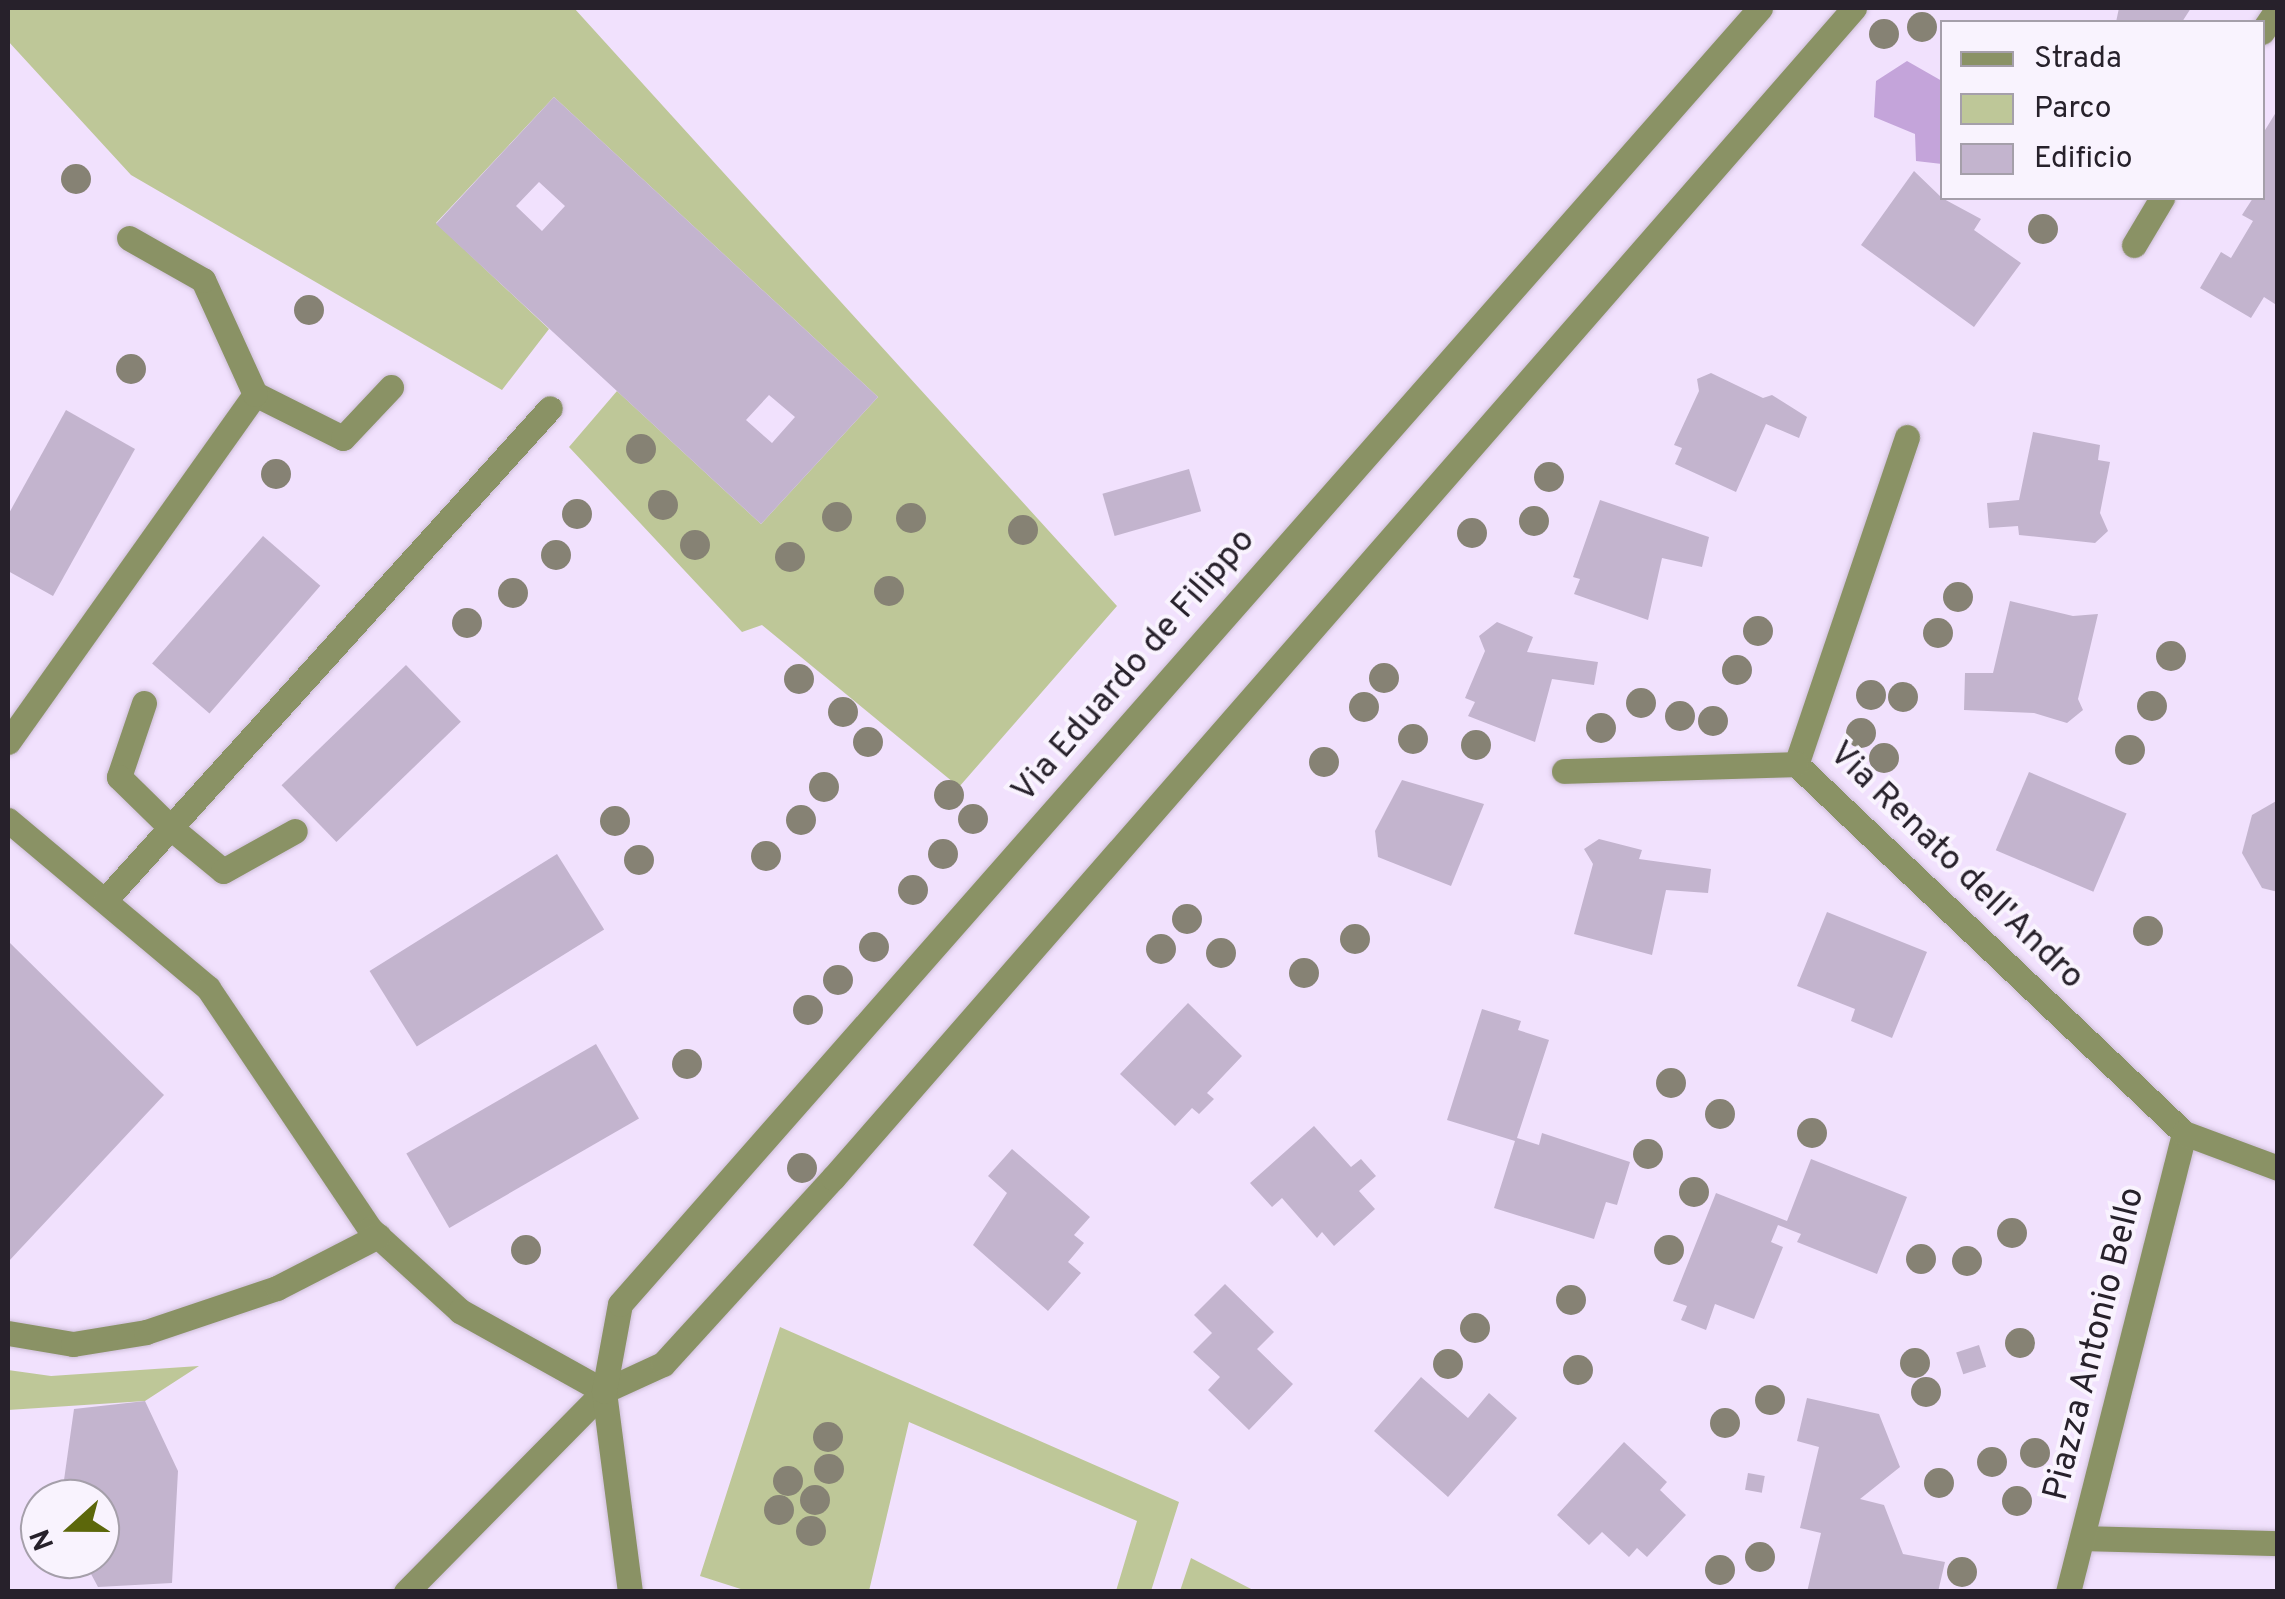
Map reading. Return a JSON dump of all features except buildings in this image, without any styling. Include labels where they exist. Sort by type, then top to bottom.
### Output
[{"type":"street","name":"Via Eduardo de Filippo","points":[[630,1592],[604,1391],[620,1304],[1760,8]]},
{"type":"street","points":[[406,1592],[604,1391],[663,1364],[834,1178],[1854,8]]},
{"type":"street","points":[[2134,245],[2161,200]]},
{"type":"street","points":[[129,238],[203,280],[255,394],[343,438],[391,387]]},
{"type":"street","points":[[8,742],[255,394]]},
{"type":"street","points":[[105,900],[550,408]]},
{"type":"street","name":"Via Renato dell'Andro","points":[[1907,437],[1796,764],[2184,1133]]},
{"type":"street","points":[[144,703],[119,777],[170,828],[223,872],[296,832]]},
{"type":"street","points":[[1564,771],[1796,764]]},
{"type":"street","points":[[8,820],[208,988],[378,1236],[460,1312],[604,1391]]},
{"type":"street","points":[[2184,1133],[2278,1168]]},
{"type":"street","name":"Piazza Antonio Bello","points":[[2184,1133],[2083,1538],[2278,1542]]},
{"type":"street","points":[[8,1333],[73,1344],[146,1332],[277,1288],[378,1236]]},
{"type":"street","points":[[2068,1592],[2083,1538]]},
{"type":"green space","points":[[8,8],[574,8],[1117,606],[959,787],[762,625],[742,632],[569,447],[617,391],[761,524],[878,397],[554,97],[436,223],[549,329],[502,390],[131,175],[8,41]]},
{"type":"green space","points":[[780,1327],[1179,1502],[1151,1591],[1116,1591],[1137,1521],[909,1422],[869,1591],[747,1591],[700,1576]]},
{"type":"green space","points":[[199,1366],[145,1401],[8,1410],[8,1370],[51,1376]]},
{"type":"green space","points":[[1191,1558],[1255,1591],[1180,1591]]},
{"type":"shaded area","points":[[1907,61],[1940,80],[1940,164],[1916,161],[1915,134],[1874,117],[1876,81]]}]
